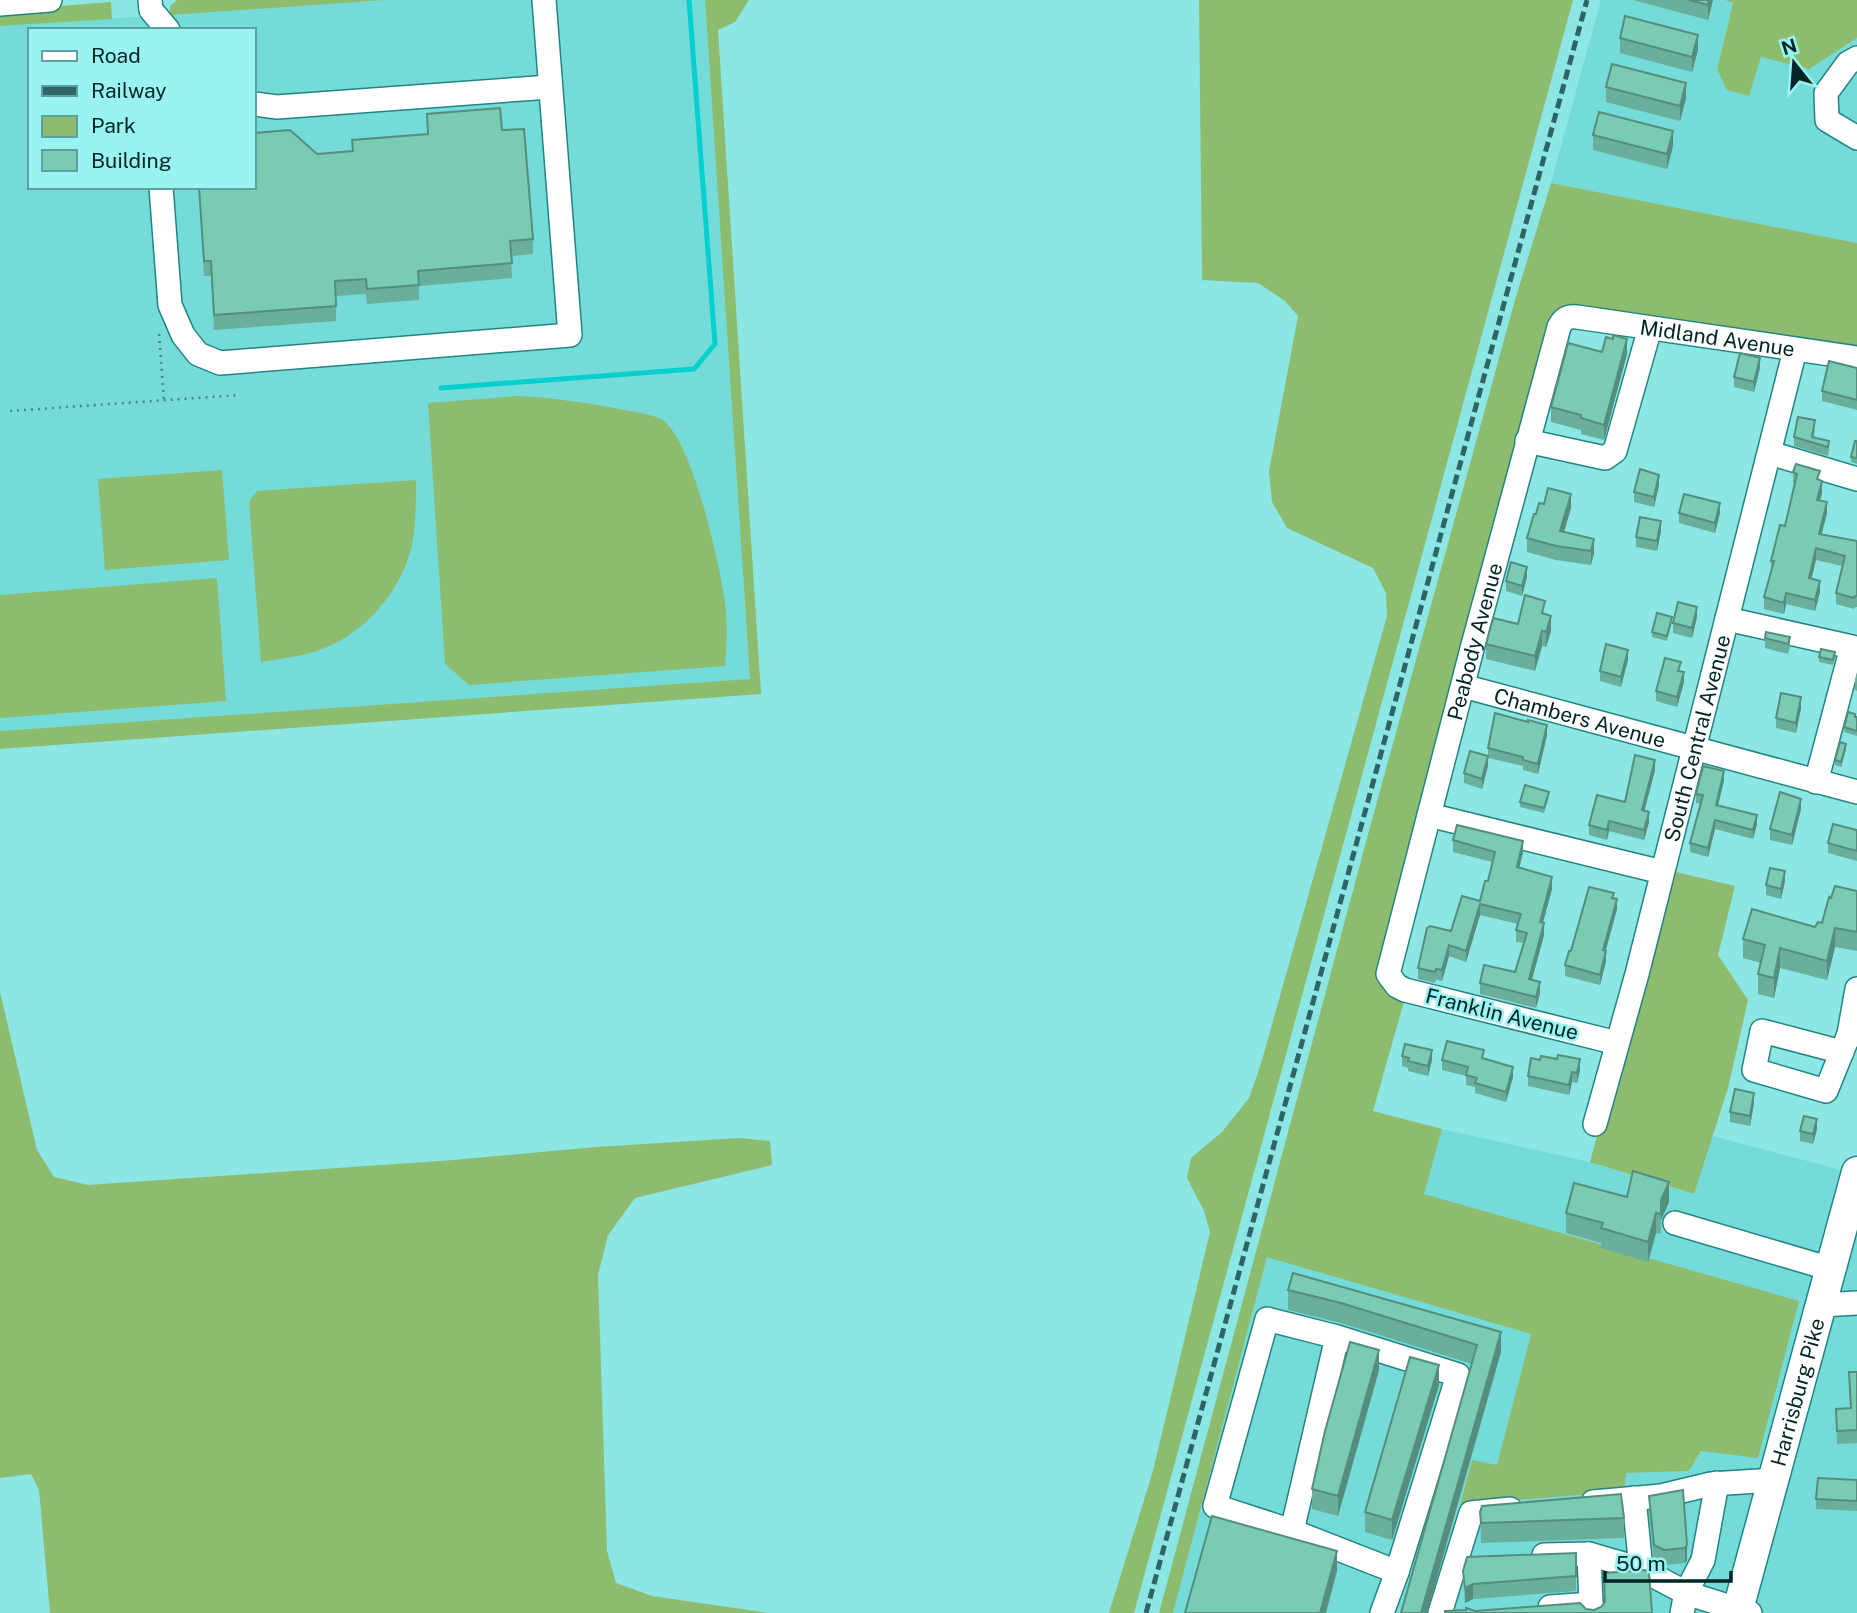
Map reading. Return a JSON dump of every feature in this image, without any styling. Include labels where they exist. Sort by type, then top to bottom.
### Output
[{"type":"main road","name":"Harrisburg Pike","points":[[1742,1612],[1774,1480],[1822,1305],[1842,1252],[1857,1172]]},
{"type":"street","points":[[0,4],[50,0]]},
{"type":"street","points":[[149,0],[151,10],[166,28]]},
{"type":"street","points":[[161,189],[170,305],[183,335],[198,354],[219,363],[570,335],[544,0]]},
{"type":"street","points":[[1857,58],[1848,63],[1826,93],[1827,120],[1857,138]]},
{"type":"street","points":[[256,104],[277,107],[550,87]]},
{"type":"street","name":"Peabody Avenue","points":[[1391,980],[1388,967],[1527,441],[1559,327],[1562,320],[1569,316],[1577,317]]},
{"type":"street","name":"Midland Avenue","points":[[1577,317],[1857,359]]},
{"type":"street","points":[[1527,441],[1605,458],[1615,451],[1650,328]]},
{"type":"street","name":"South Central Avenue","points":[[1595,1124],[1795,350]]},
{"type":"street","points":[[1770,453],[1857,479]]},
{"type":"street","points":[[1727,619],[1855,641],[1816,782]]},
{"type":"street","name":"Chambers Avenue","points":[[1463,686],[1857,792]]},
{"type":"street","points":[[1429,815],[1662,872]]},
{"type":"street","name":"Franklin Avenue","points":[[1391,980],[1405,990],[1617,1043]]},
{"type":"street","points":[[1849,1040],[1857,989]]},
{"type":"street","points":[[1675,1223],[1842,1252]]},
{"type":"street","points":[[1822,1305],[1857,1303]]},
{"type":"street","points":[[1382,1613],[1397,1572],[1458,1375],[1337,1337],[1267,1319],[1214,1506],[1292,1531],[1397,1572]]},
{"type":"street","points":[[1292,1531],[1337,1337]]},
{"type":"street","points":[[1566,1504],[1661,1496],[1717,1483],[1774,1480]]},
{"type":"street","points":[[1684,1603],[1703,1560],[1717,1483]]},
{"type":"street","points":[[1634,1499],[1641,1569]]},
{"type":"street","points":[[1440,1613],[1471,1513],[1525,1508]]},
{"type":"street","points":[[1524,1556],[1589,1554],[1641,1569],[1684,1603],[1742,1612]]},
{"type":"street","points":[[1535,1610],[1591,1608],[1589,1554]]},
{"type":"street","points":[[1457,1558],[1484,1557]]},
{"type":"path","points":[[10,411],[239,395]]},
{"type":"shaded area","points":[[385,0],[705,0],[750,680],[0,731],[0,26]]},
{"type":"shaded area","points":[[1601,0],[1733,2],[1717,69],[1749,95],[1761,57],[1809,68],[1857,38],[1857,243],[1551,183]]},
{"type":"shaded area","points":[[1442,1129],[1590,1162],[1693,1194],[1712,1136],[1857,1174],[1857,1613],[1173,1613],[1267,1256],[1531,1334],[1497,1466],[1472,1461],[1460,1505],[1624,1490],[1625,1473],[1689,1471],[1798,1301],[1423,1194]]},
{"type":"green space","points":[[177,0],[385,0],[170,15],[170,6]]},
{"type":"green space","points":[[705,0],[749,0],[735,22],[718,30],[761,694],[0,749],[0,731],[750,679]]},
{"type":"green space","points":[[1199,0],[1573,0],[1134,1613],[1109,1613],[1153,1471],[1210,1232],[1204,1211],[1187,1178],[1191,1158],[1222,1132],[1249,1098],[1387,616],[1386,593],[1373,568],[1287,528],[1272,502],[1269,471],[1298,316],[1285,301],[1258,283],[1202,280]]},
{"type":"green space","points":[[1725,0],[1857,0],[1857,38],[1809,69],[1761,57],[1749,96],[1727,90],[1717,69],[1733,3]]},
{"type":"green space","points":[[111,2],[112,19],[0,26],[0,11]]},
{"type":"green space","points":[[1551,183],[1857,243],[1857,348],[1561,306],[1554,313],[1384,956],[1405,998],[1373,1111],[1442,1129],[1424,1194],[1799,1301],[1758,1458],[1701,1451],[1689,1471],[1626,1473],[1624,1491],[1460,1505],[1472,1460],[1497,1465],[1531,1334],[1267,1257],[1173,1613],[1159,1613],[1370,827],[1515,300]]},
{"type":"green space","points":[[519,396],[572,401],[643,413],[661,419],[672,430],[693,473],[716,556],[726,614],[725,666],[469,685],[445,664],[428,403]]},
{"type":"green space","points":[[222,470],[229,560],[105,570],[98,479]]},
{"type":"green space","points":[[416,480],[415,520],[407,563],[389,596],[377,611],[348,636],[332,645],[307,654],[261,662],[249,502],[257,491]]},
{"type":"green space","points":[[217,578],[226,701],[0,718],[0,595]]},
{"type":"green space","points":[[1668,870],[1735,886],[1718,955],[1748,1000],[1728,1088],[1694,1194],[1590,1162]]},
{"type":"green space","points":[[0,992],[37,1150],[54,1177],[88,1185],[454,1160],[596,1147],[740,1138],[770,1141],[772,1165],[635,1198],[608,1235],[598,1275],[607,1551],[616,1583],[652,1596],[769,1613],[50,1613],[39,1490],[31,1474],[0,1478]]},
{"type":"building","points":[[1689,0],[1709,0],[1708,5]]},
{"type":"building","points":[[1625,16],[1698,35],[1692,57],[1620,38]]},
{"type":"building","points":[[1612,64],[1686,83],[1680,106],[1606,87]]},
{"type":"building","points":[[500,108],[502,130],[524,129],[533,239],[510,241],[512,263],[418,271],[419,285],[367,289],[366,279],[335,281],[336,306],[214,315],[211,261],[204,261],[199,189],[256,189],[256,133],[290,130],[317,154],[353,151],[352,140],[428,134],[427,114]]},
{"type":"building","points":[[1599,112],[1673,131],[1667,154],[1593,135]]},
{"type":"building","points":[[1613,335],[1627,339],[1604,425],[1551,407],[1568,343],[1602,352],[1606,337],[1613,339]]},
{"type":"building","points":[[1740,353],[1760,358],[1754,382],[1734,377]]},
{"type":"building","points":[[1829,361],[1857,368],[1857,400],[1822,391]]},
{"type":"building","points":[[1798,417],[1815,420],[1812,437],[1829,441],[1828,447],[1794,437]]},
{"type":"building","points":[[1857,441],[1857,458],[1851,457]]},
{"type":"building","points":[[1796,464],[1820,471],[1817,479],[1822,481],[1817,500],[1827,502],[1819,534],[1857,541],[1857,596],[1854,598],[1836,593],[1845,556],[1816,548],[1809,578],[1820,581],[1815,600],[1786,593],[1784,603],[1764,597],[1780,525],[1785,526],[1797,474],[1793,472]]},
{"type":"building","points":[[1640,469],[1659,475],[1654,497],[1634,492]]},
{"type":"building","points":[[1548,488],[1571,494],[1560,531],[1594,539],[1591,551],[1527,538],[1534,514],[1539,503],[1544,504]]},
{"type":"building","points":[[1684,494],[1720,503],[1715,523],[1679,513]]},
{"type":"building","points":[[1640,517],[1661,521],[1657,541],[1636,537]]},
{"type":"building","points":[[1511,562],[1527,567],[1522,586],[1506,581]]},
{"type":"building","points":[[1525,595],[1545,601],[1542,613],[1551,616],[1546,632],[1542,631],[1535,656],[1486,644],[1493,618],[1518,624]]},
{"type":"building","points":[[1678,602],[1697,607],[1692,628],[1673,623]]},
{"type":"building","points":[[1657,613],[1672,617],[1667,636],[1652,632]]},
{"type":"building","points":[[1766,632],[1790,637],[1788,644],[1765,638]]},
{"type":"building","points":[[1606,644],[1628,650],[1621,677],[1600,671]]},
{"type":"building","points":[[1821,649],[1835,652],[1833,660],[1819,657]]},
{"type":"building","points":[[1665,658],[1681,662],[1678,671],[1684,672],[1677,697],[1656,691]]},
{"type":"building","points":[[1781,693],[1801,697],[1796,723],[1776,718]]},
{"type":"building","points":[[1848,712],[1857,717],[1857,731],[1844,727]]},
{"type":"building","points":[[1495,713],[1547,725],[1538,764],[1488,748]]},
{"type":"building","points":[[1840,742],[1846,744],[1841,762],[1835,760]]},
{"type":"building","points":[[1470,751],[1488,756],[1482,779],[1464,773]]},
{"type":"building","points":[[1635,755],[1655,760],[1642,810],[1649,812],[1644,830],[1609,821],[1607,830],[1589,825],[1597,795],[1625,802]]},
{"type":"building","points":[[1703,766],[1724,771],[1716,805],[1757,815],[1753,830],[1715,820],[1708,848],[1690,843],[1703,795],[1696,794]]},
{"type":"building","points":[[1525,785],[1549,792],[1544,808],[1520,802]]},
{"type":"building","points":[[1780,792],[1801,799],[1792,835],[1770,829]]},
{"type":"building","points":[[1833,824],[1857,830],[1857,851],[1828,843]]},
{"type":"building","points":[[1457,825],[1523,841],[1517,867],[1552,877],[1540,922],[1544,923],[1529,979],[1540,982],[1536,997],[1480,983],[1484,965],[1515,972],[1527,933],[1516,930],[1521,914],[1480,904],[1466,951],[1449,945],[1442,970],[1436,969],[1435,972],[1418,968],[1427,928],[1430,926],[1451,931],[1462,896],[1480,901],[1485,881],[1488,881],[1495,852],[1453,840]]},
{"type":"building","points":[[1770,868],[1785,871],[1781,889],[1766,885]]},
{"type":"building","points":[[1835,886],[1857,891],[1857,932],[1835,928],[1827,961],[1780,948],[1774,978],[1758,974],[1765,945],[1743,939],[1752,909],[1815,927],[1818,922],[1822,923]]},
{"type":"building","points":[[1589,887],[1614,893],[1612,898],[1617,899],[1603,950],[1606,951],[1600,975],[1565,965]]},
{"type":"building","points":[[1447,1041],[1484,1050],[1482,1058],[1513,1067],[1506,1092],[1475,1083],[1477,1078],[1466,1075],[1468,1067],[1442,1060]]},
{"type":"building","points":[[1405,1044],[1432,1050],[1428,1066],[1408,1061],[1409,1058],[1402,1056]]},
{"type":"building","points":[[1558,1055],[1580,1059],[1577,1073],[1572,1072],[1569,1085],[1528,1076],[1531,1058],[1540,1060],[1541,1056],[1557,1059]]},
{"type":"building","points":[[1735,1089],[1754,1093],[1750,1116],[1730,1112]]},
{"type":"building","points":[[1804,1116],[1817,1119],[1813,1134],[1800,1131]]},
{"type":"building","points":[[1633,1171],[1669,1182],[1661,1200],[1661,1214],[1656,1213],[1648,1242],[1601,1228],[1603,1223],[1566,1213],[1574,1183],[1627,1197]]},
{"type":"building","points":[[1293,1273],[1501,1332],[1421,1613],[1401,1613],[1477,1345],[1341,1303],[1288,1290]]},
{"type":"building","points":[[1350,1342],[1379,1350],[1338,1496],[1312,1489]]},
{"type":"building","points":[[1410,1357],[1439,1365],[1392,1520],[1365,1512]]},
{"type":"building","points":[[1849,1372],[1857,1372],[1857,1430],[1837,1431],[1836,1409],[1851,1408]]},
{"type":"building","points":[[1818,1478],[1857,1480],[1857,1501],[1816,1499]]},
{"type":"building","points":[[1683,1490],[1687,1545],[1685,1548],[1664,1550],[1654,1545],[1649,1496]]},
{"type":"building","points":[[1621,1494],[1624,1518],[1481,1523],[1482,1506]]},
{"type":"building","points":[[1212,1516],[1337,1551],[1320,1613],[1185,1613]]},
{"type":"building","points":[[1576,1553],[1576,1576],[1473,1584],[1465,1588],[1463,1571],[1467,1557]]},
{"type":"building","points":[[1649,1572],[1652,1613],[1445,1613],[1466,1608],[1475,1611],[1580,1603],[1586,1609],[1594,1610],[1605,1602],[1604,1573]]},
{"type":"waterway","points":[[441,388],[694,369],[715,344],[689,0]]},
{"type":"railway","points":[[1146,1613],[1587,0]]}]
